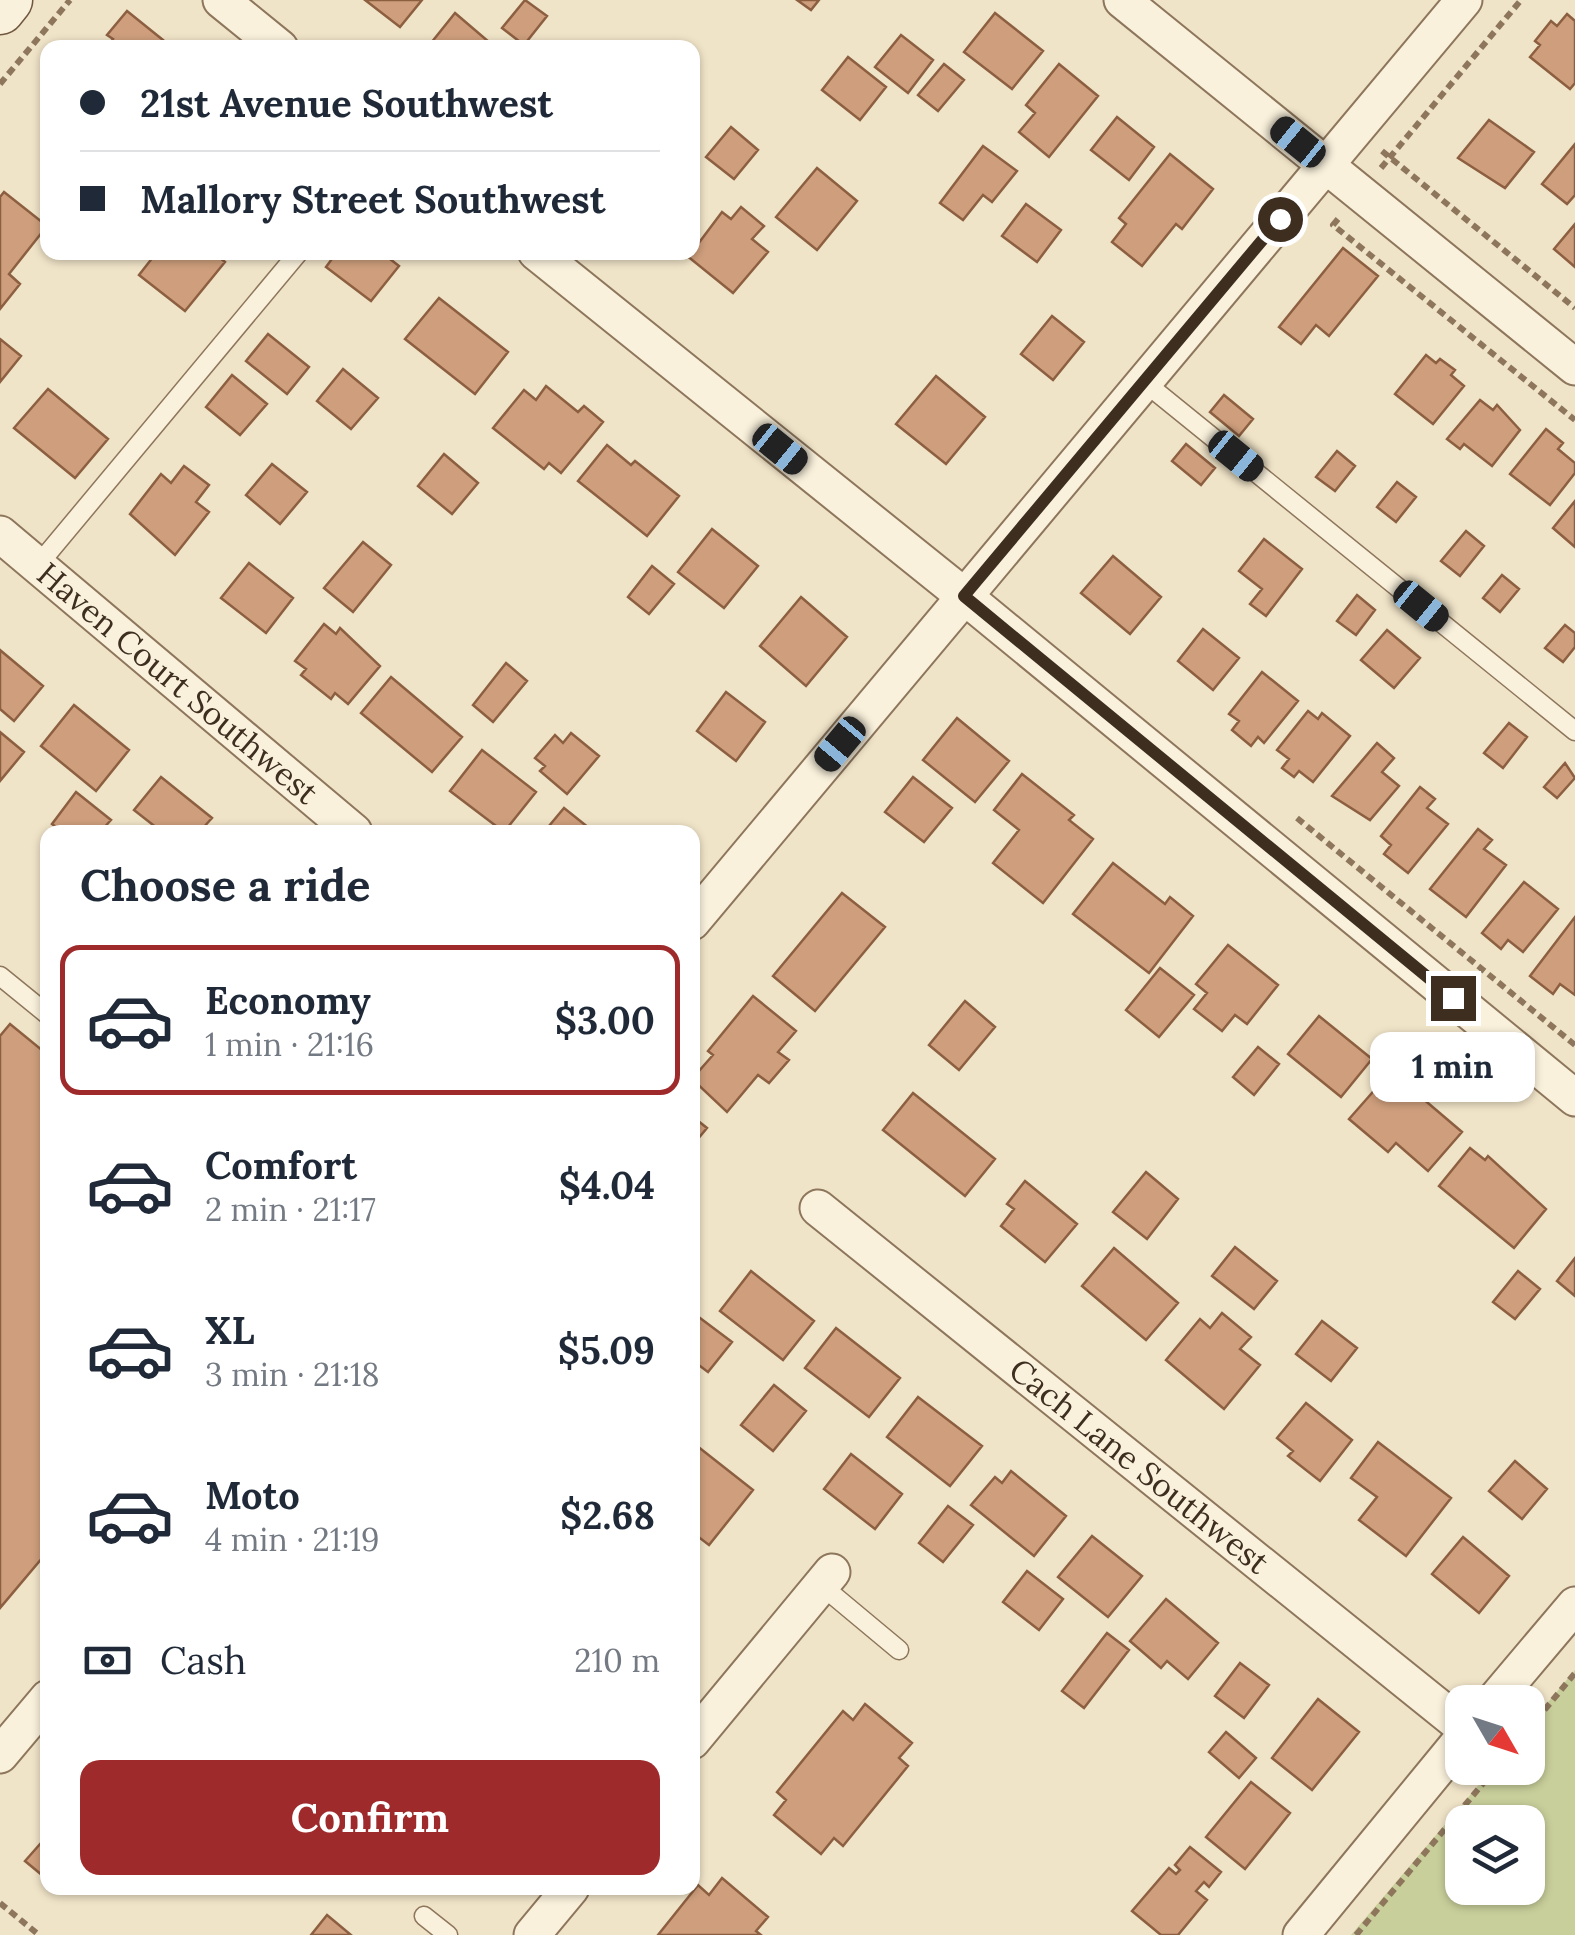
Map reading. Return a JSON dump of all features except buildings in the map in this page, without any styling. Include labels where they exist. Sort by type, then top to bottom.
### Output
[{"type":"main road","points":[[0,10],[8,0]]},
{"type":"street","points":[[221,0],[270,40]]},
{"type":"street","points":[[700,912],[1464,0]]},
{"type":"street","points":[[1128,2],[1575,367]]},
{"type":"street","points":[[546,260],[964,596],[1575,1098]]},
{"type":"street","name":"Haven Court Southwest","points":[[0,534],[346,825]]},
{"type":"street","name":"Cach Lane Southwest","points":[[818,1208],[1445,1712]]},
{"type":"street","points":[[700,1731],[827,1579]]},
{"type":"street","points":[[1507,1685],[1575,1605]]},
{"type":"street","points":[[0,1755],[40,1708]]},
{"type":"street","points":[[1301,1935],[1445,1761]]},
{"type":"street","points":[[532,1935],[565,1895]]},
{"type":"lane","points":[[38,565],[292,260]]},
{"type":"lane","points":[[1144,381],[1575,732]]},
{"type":"lane","points":[[0,976],[40,1008]]},
{"type":"lane","points":[[827,1579],[900,1650]]},
{"type":"lane","points":[[424,1916],[448,1935]]},
{"type":"path","points":[[0,84],[70,0]]},
{"type":"path","points":[[1377,172],[1521,0]]},
{"type":"path","points":[[1376,147],[1575,308]]},
{"type":"path","points":[[1342,214],[1333,225],[1575,420]]},
{"type":"path","points":[[1545,1709],[1575,1673]]},
{"type":"path","points":[[1356,1935],[1482,1785]]},
{"type":"path","points":[[0,1903],[40,1935]]},
{"type":"green space","points":[[1575,1670],[1575,1935],[1351,1935],[1445,1824],[1445,1905],[1545,1905],[1545,1805],[1462,1805],[1479,1785],[1545,1785],[1545,1706]]},
{"type":"route","points":[[1280,219],[964,596],[1453,998]]}]
